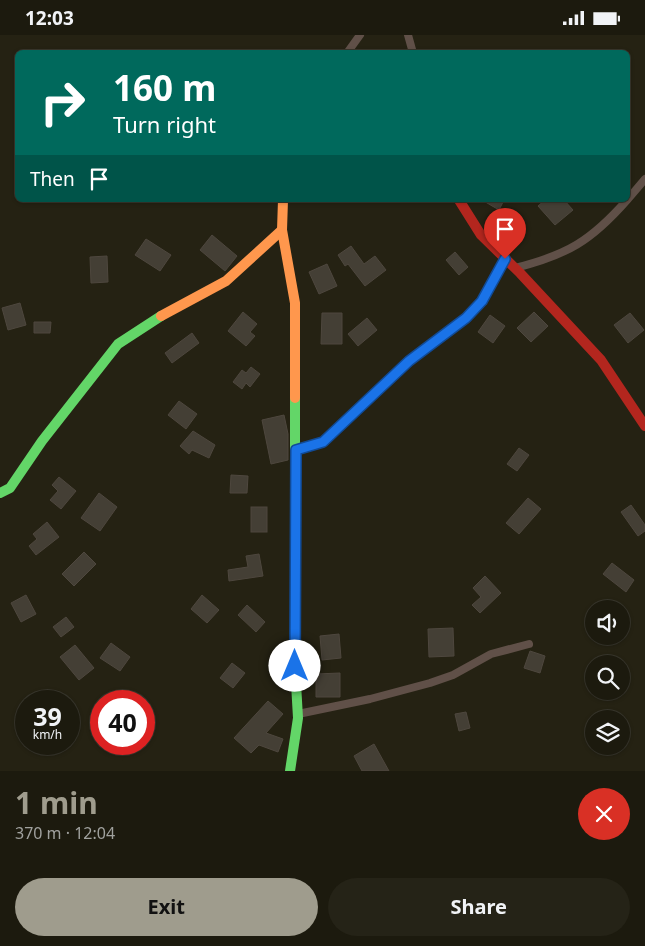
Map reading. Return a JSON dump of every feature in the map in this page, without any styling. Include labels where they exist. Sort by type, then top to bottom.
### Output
[{"type":"street","points":[[350,50],[360,35]]},
{"type":"street","points":[[408,35],[412,50]]},
{"type":"street","points":[[630,196],[645,179]]},
{"type":"street","points":[[283,202],[282,231],[295,303],[295,666],[298,714],[290,771]]},
{"type":"street","points":[[459,202],[481,235],[515,268],[601,360],[645,426]]},
{"type":"street","points":[[515,268],[546,260],[582,243],[625,202]]},
{"type":"street","points":[[0,493],[10,488],[42,441],[118,344],[176,306],[226,281],[282,231]]},
{"type":"street","points":[[296,450],[323,442],[409,361],[466,318],[482,301],[505,259]]},
{"type":"street","points":[[298,714],[370,699],[430,683],[460,672],[491,654],[529,644]]},
{"type":"building","points":[[485,202],[503,202],[499,210]]},
{"type":"building","points":[[543,202],[566,202],[573,210],[555,225],[538,206]]},
{"type":"building","points":[[212,235],[237,256],[225,271],[200,250]]},
{"type":"building","points":[[146,239],[171,255],[160,271],[135,255]]},
{"type":"building","points":[[351,246],[364,264],[375,256],[386,270],[365,286],[348,264],[345,266],[338,255]]},
{"type":"building","points":[[455,252],[468,267],[459,275],[446,260]]},
{"type":"building","points":[[107,256],[108,282],[91,283],[90,257]]},
{"type":"building","points":[[327,264],[337,286],[319,294],[309,272]]},
{"type":"building","points":[[20,303],[26,325],[8,330],[2,308]]},
{"type":"building","points":[[243,312],[257,324],[250,332],[255,336],[246,346],[228,331]]},
{"type":"building","points":[[534,312],[548,326],[531,342],[517,328]]},
{"type":"building","points":[[322,313],[342,313],[342,344],[321,344]]},
{"type":"building","points":[[630,313],[644,330],[628,343],[614,325]]},
{"type":"building","points":[[490,315],[505,326],[493,343],[478,332]]},
{"type":"building","points":[[367,318],[377,330],[358,346],[348,334]]},
{"type":"building","points":[[34,322],[51,322],[50,333],[34,333]]},
{"type":"building","points":[[192,333],[199,343],[172,363],[165,353]]},
{"type":"building","points":[[251,367],[260,374],[250,387],[246,383],[242,389],[233,382],[242,370],[246,373]]},
{"type":"building","points":[[179,401],[197,414],[186,429],[168,415]]},
{"type":"building","points":[[284,415],[288,434],[288,460],[271,464],[262,420]]},
{"type":"building","points":[[193,431],[215,445],[209,458],[192,450],[189,454],[180,446]]},
{"type":"building","points":[[519,448],[529,455],[517,471],[507,464]]},
{"type":"building","points":[[231,475],[248,476],[247,493],[230,493]]},
{"type":"building","points":[[59,477],[76,491],[61,509],[50,500],[58,491],[52,485]]},
{"type":"building","points":[[99,493],[117,507],[100,531],[81,518]]},
{"type":"building","points":[[528,498],[541,509],[519,534],[506,523]]},
{"type":"building","points":[[631,505],[645,525],[645,531],[638,536],[621,512]]},
{"type":"building","points":[[251,507],[267,507],[267,532],[251,532]]},
{"type":"building","points":[[47,522],[59,537],[36,555],[29,546],[37,539],[33,534]]},
{"type":"building","points":[[84,552],[96,564],[74,586],[62,574]]},
{"type":"building","points":[[259,554],[263,576],[229,581],[228,570],[248,567],[246,556]]},
{"type":"building","points":[[612,563],[634,580],[626,592],[603,574]]},
{"type":"building","points":[[485,576],[501,593],[480,613],[472,605],[481,597],[473,588]]},
{"type":"building","points":[[26,595],[36,614],[21,622],[11,603]]},
{"type":"building","points":[[202,595],[219,610],[207,623],[191,609]]},
{"type":"building","points":[[247,605],[265,622],[256,632],[238,615]]},
{"type":"building","points":[[66,617],[74,627],[61,637],[53,627]]},
{"type":"building","points":[[453,628],[454,656],[429,657],[428,629]]},
{"type":"building","points":[[339,634],[341,658],[322,660],[320,636]]},
{"type":"building","points":[[111,643],[130,657],[120,671],[100,658]]},
{"type":"building","points":[[75,645],[94,668],[79,680],[60,657]]},
{"type":"building","points":[[530,651],[545,656],[540,673],[524,668]]},
{"type":"building","points":[[232,663],[245,673],[233,688],[220,678]]},
{"type":"building","points":[[340,673],[340,697],[316,697],[316,674]]},
{"type":"building","points":[[268,701],[283,714],[266,733],[283,739],[278,752],[259,745],[251,753],[234,738]]},
{"type":"building","points":[[466,712],[470,728],[459,731],[455,714]]},
{"type":"building","points":[[374,744],[389,771],[362,771],[354,756]]},
{"type":"traffic: fast","points":[[0,493],[10,488],[42,441],[118,344],[161,316]]},
{"type":"traffic: fast","points":[[290,771],[298,718],[295,666],[295,398]]},
{"type":"traffic: slow","points":[[283,202],[282,230],[295,303],[295,398]]},
{"type":"traffic: slow","points":[[161,316],[226,281],[282,230]]},
{"type":"traffic: jam","points":[[460,202],[481,235],[520,273],[601,360],[645,426]]},
{"type":"route","points":[[295,666],[296,450],[323,442],[409,361],[466,318],[482,301],[505,259]]}]
